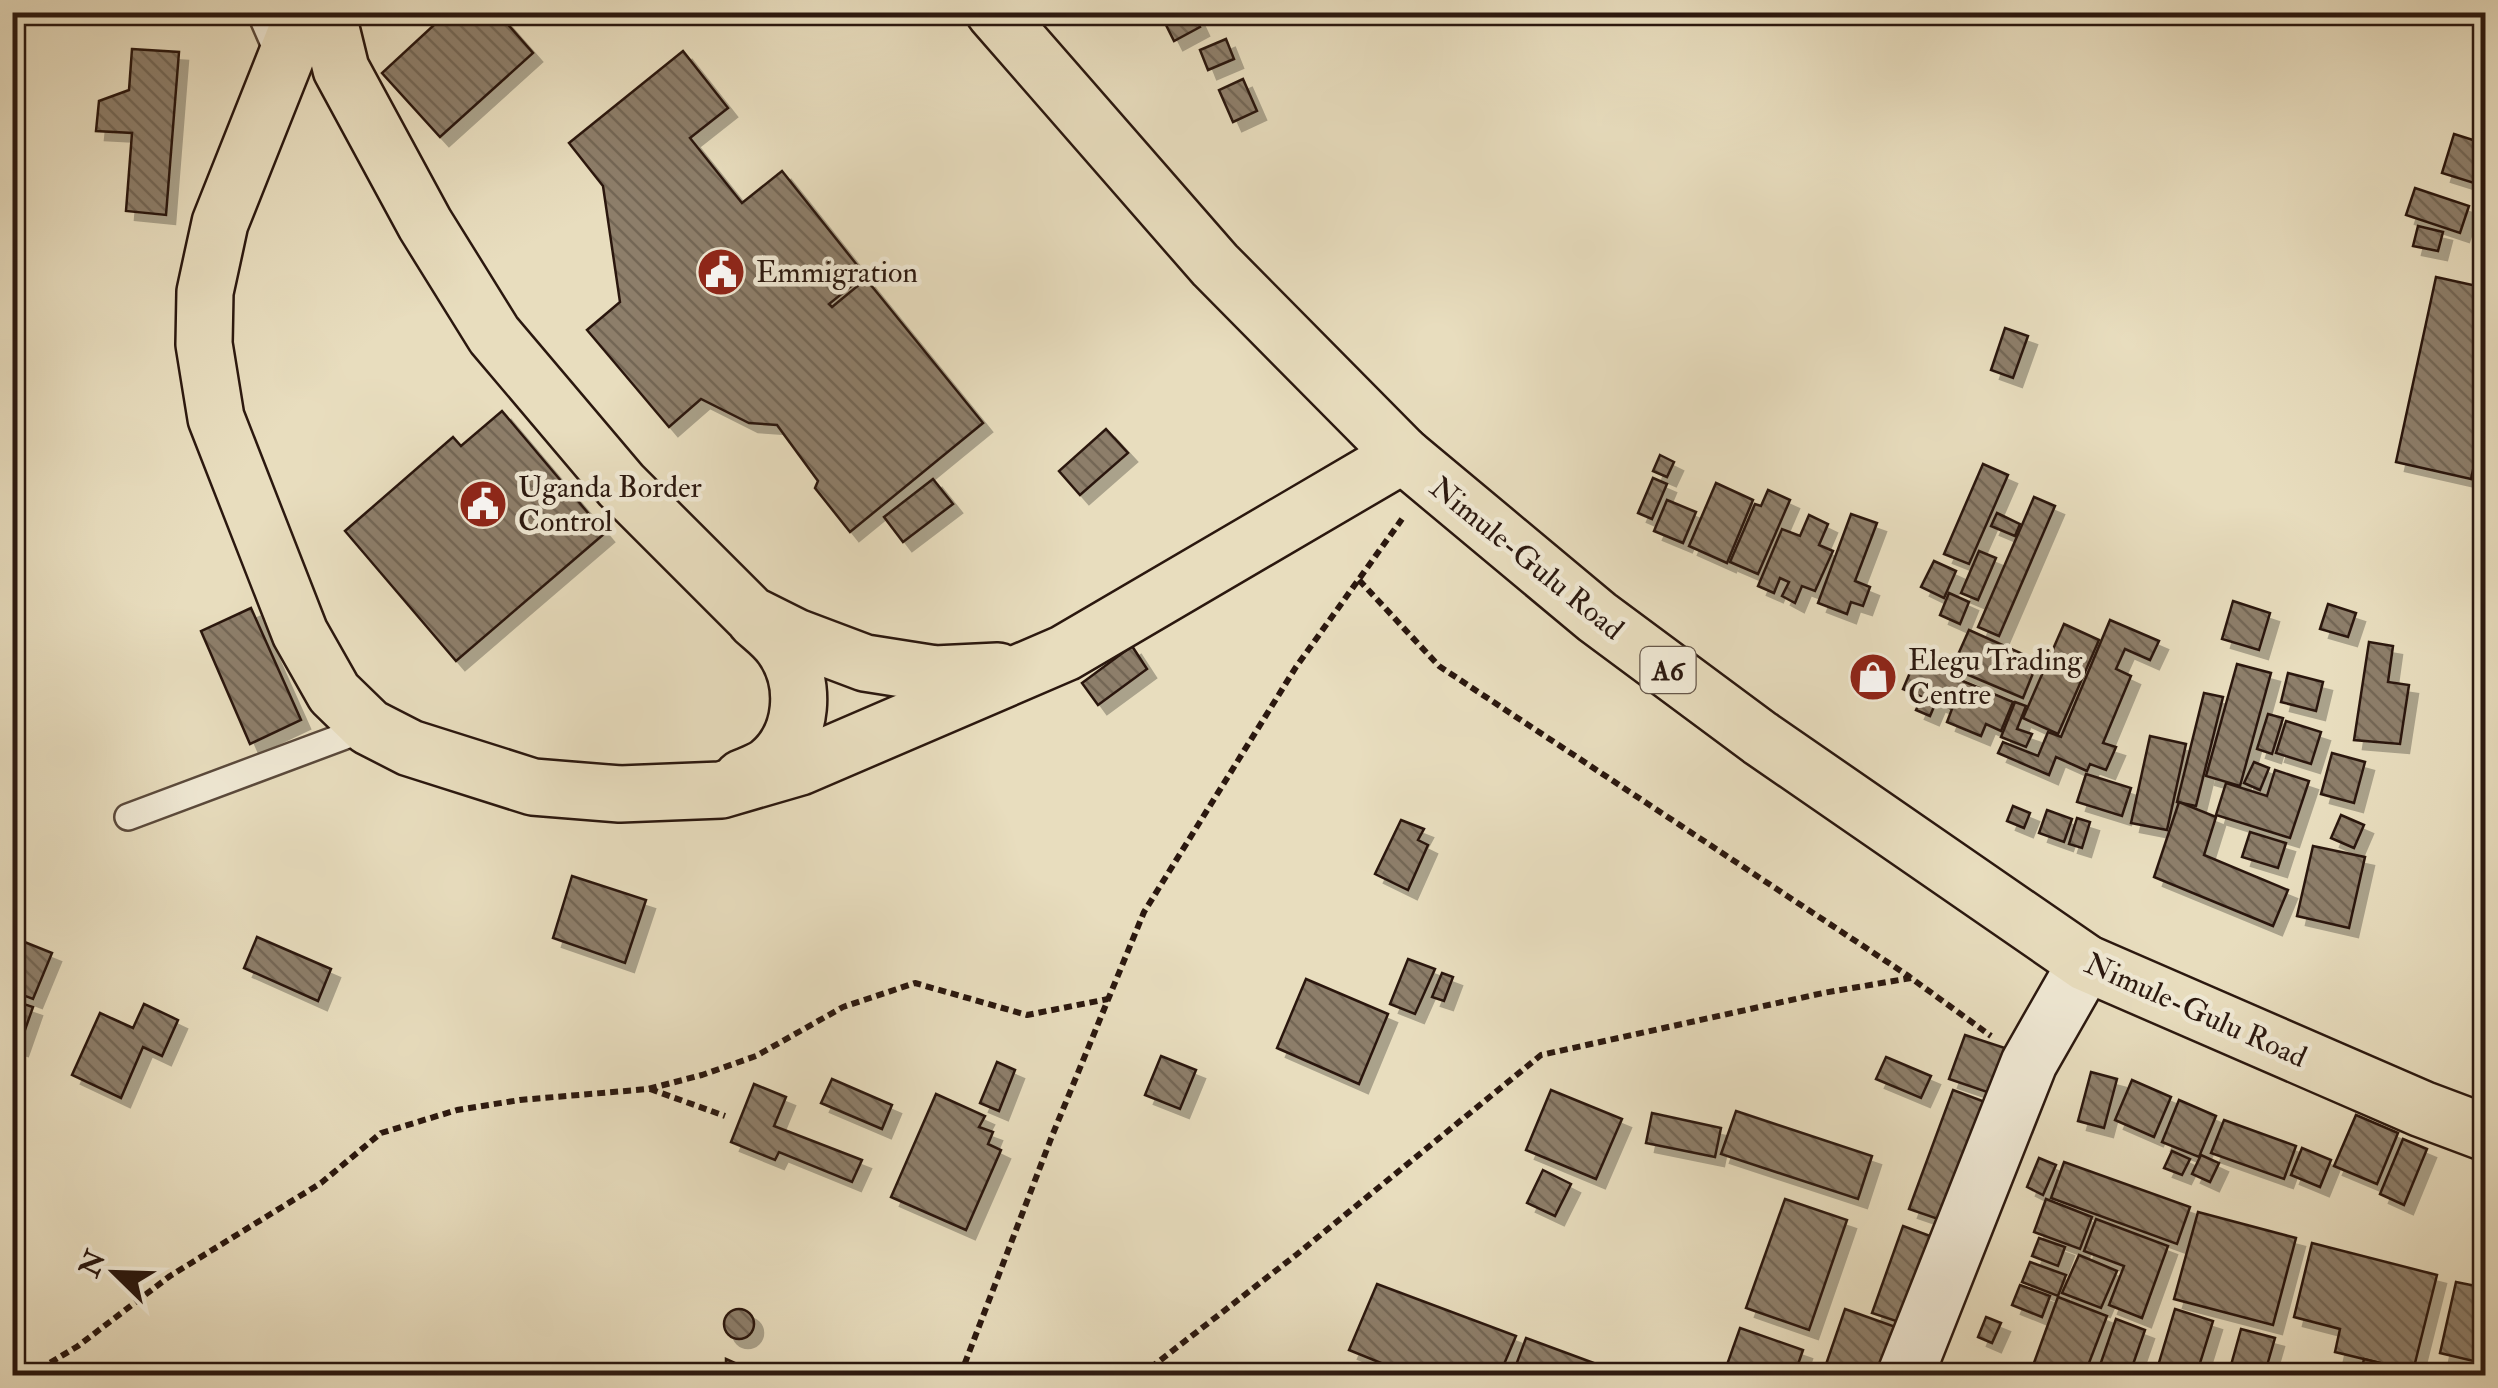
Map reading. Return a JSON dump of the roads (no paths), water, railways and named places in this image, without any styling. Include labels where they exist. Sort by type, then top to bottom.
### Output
[{"type":"main road","points":[[304,12],[220,222],[205,292],[204,344],[216,418],[300,633],[334,692],[369,727],[410,748],[533,788],[620,794],[721,790],[800,767],[1065,654],[1416,467]]},
{"type":"main road","points":[[328,12],[341,70]]},
{"type":"main road","name":"Nimule-Gulu Road","points":[[994,12],[1215,264],[1416,467],[1597,617],[1760,738],[2086,963],[2486,1133]]},
{"type":"main road","points":[[283,64],[294,51],[310,47],[327,53],[341,70],[425,224],[494,335],[622,485],[782,645],[800,690],[798,714],[788,742],[770,764],[721,790]]},
{"type":"main road","points":[[750,614],[796,637],[865,662],[935,674],[1026,670]]},
{"type":"street","points":[[1905,1376],[2029,1063],[2086,963]]},
{"type":"lane","points":[[260,12],[283,64]]},
{"type":"lane","points":[[128,818],[369,727]]},
{"type":"place","name":"Emmigration","points":[[721,272]]},
{"type":"place","name":"Uganda Border Control","points":[[483,504]]},
{"type":"place","name":"Elegu Trading Centre","points":[[1873,677]]}]
